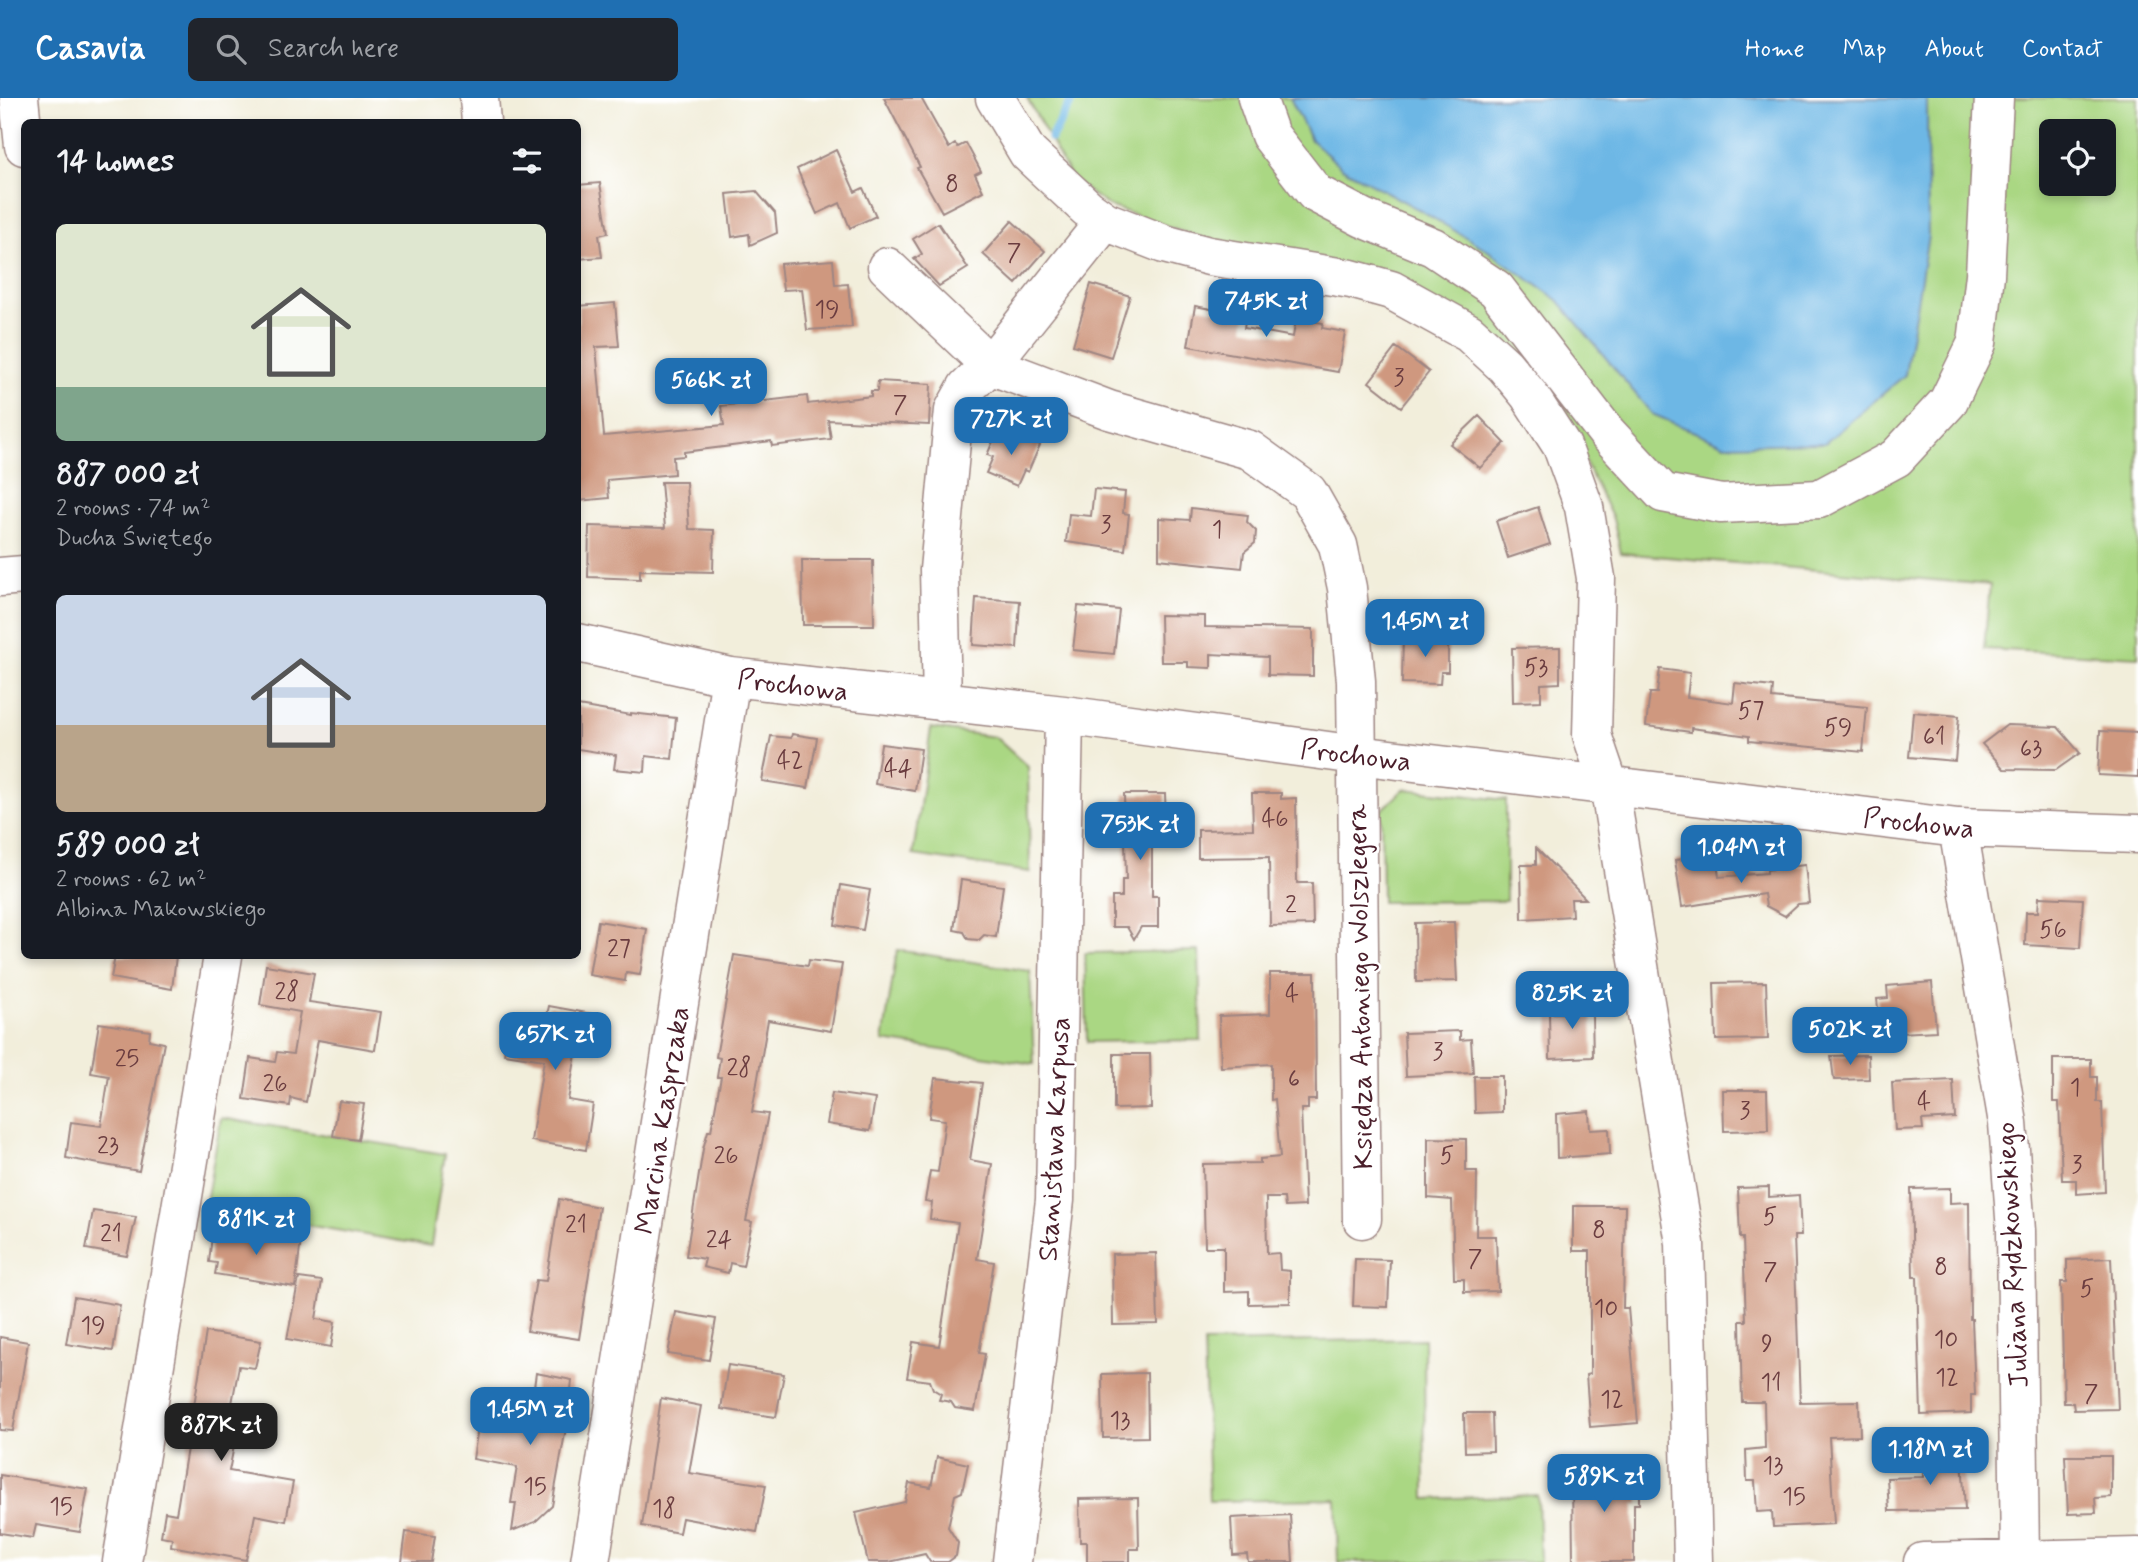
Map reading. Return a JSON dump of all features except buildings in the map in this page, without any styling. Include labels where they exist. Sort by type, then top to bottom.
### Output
[{"type":"street","points":[[19,98],[21,119]]},
{"type":"street","points":[[479,98],[481,119]]},
{"type":"street","points":[[995,98],[1028,153],[1087,208],[1105,221],[1164,244],[1209,256],[1351,279],[1391,290],[1469,333],[1505,366],[1529,395],[1562,446],[1584,507],[1596,578],[1592,735],[1609,785],[1685,1243],[1693,1562]]},
{"type":"street","points":[[1257,98],[1270,135],[1315,193],[1363,218],[1433,247],[1496,289],[1607,433],[1663,494],[1721,504],[1819,499],[1896,458],[1948,401],[1977,343],[1985,275],[1994,98]]},
{"type":"street","points":[[942,702],[939,570],[954,410],[967,387],[990,365],[1105,221]]},
{"type":"street","points":[[887,267],[990,365]]},
{"type":"street","points":[[1505,366],[1538,341]]},
{"type":"street","name":"Księdza Antoniego Wolszlegera","points":[[990,365],[1109,410],[1250,450],[1308,492],[1338,545],[1347,588],[1356,681],[1362,1219]]},
{"type":"street","points":[[0,577],[21,575]]},
{"type":"street","name":"Prochowa","points":[[581,644],[731,677],[1064,715],[1357,755],[1958,828],[2138,834]]},
{"type":"street","name":"Marcina Kasprzaka","points":[[590,1562],[731,677]]},
{"type":"street","name":"Stanisława Karpusa","points":[[1012,1562],[1055,1200],[1064,715]]},
{"type":"street","name":"Juliana Rydzkowskiego","points":[[1958,828],[2008,1122],[2016,1231],[2020,1559]]},
{"type":"street","points":[[122,1562],[222,959]]},
{"type":"street","points":[[1923,1562],[2138,1558]]},
{"type":"green space","points":[[1027,98],[2138,98],[2138,657],[1984,649],[1990,585],[1621,553],[1613,519],[1574,439],[1495,338],[1109,206],[1072,180]]},
{"type":"green space","points":[[931,728],[995,737],[1028,767],[1030,872],[913,855]]},
{"type":"green space","points":[[1404,789],[1506,800],[1506,901],[1382,902],[1381,811]]},
{"type":"green space","points":[[897,950],[1030,971],[1034,1064],[883,1041]]},
{"type":"green space","points":[[1199,951],[1201,1040],[1087,1042],[1085,953]]},
{"type":"green space","points":[[221,1118],[445,1154],[431,1246],[205,1208]]},
{"type":"green space","points":[[1424,1339],[1425,1499],[1538,1495],[1540,1562],[1338,1562],[1336,1499],[1209,1501],[1204,1343]]},
{"type":"water","points":[[1290,98],[1927,98],[1928,236],[1905,375],[1825,443],[1725,445],[1652,414],[1558,300],[1484,248],[1342,168],[1311,140]]},
{"type":"waterway","points":[[1051,138],[1073,98]]}]
